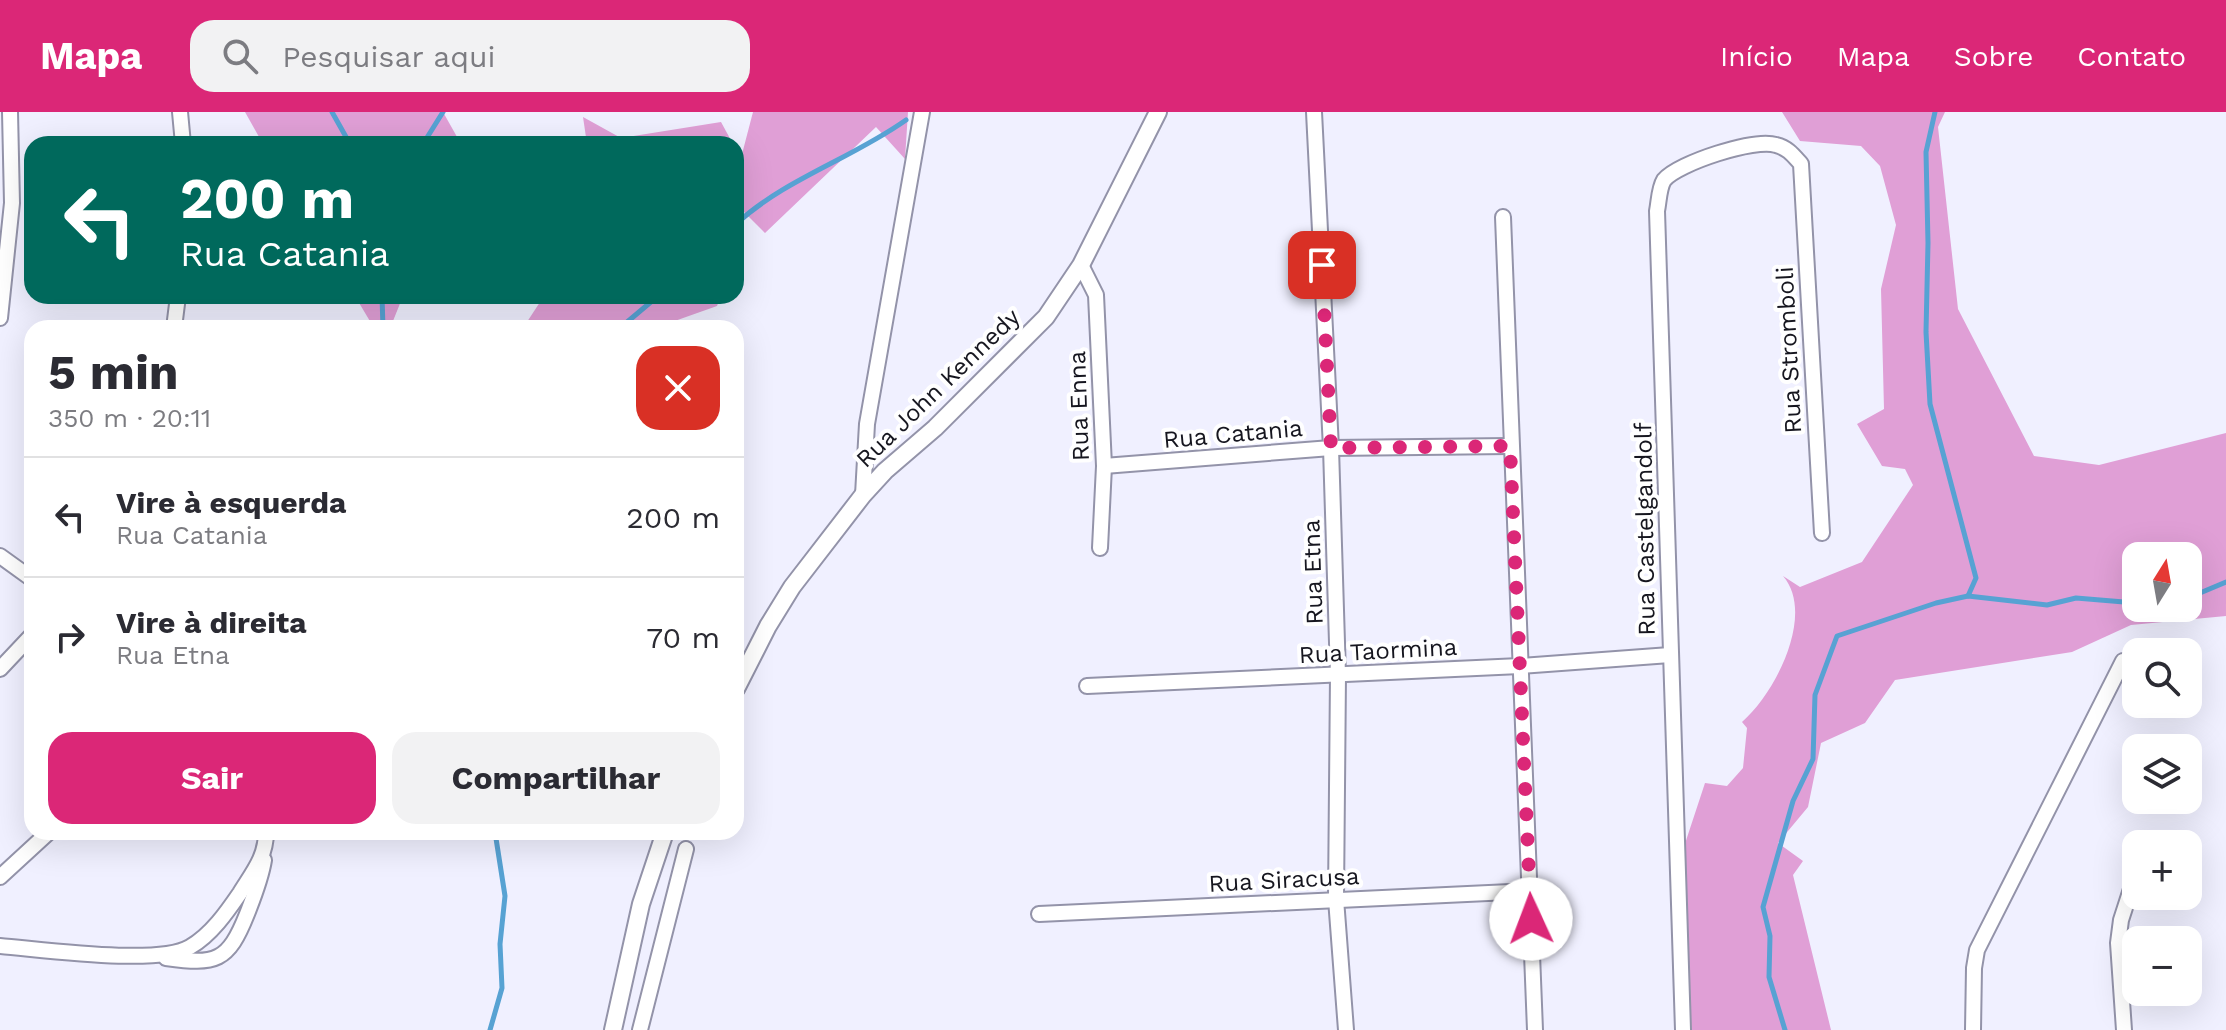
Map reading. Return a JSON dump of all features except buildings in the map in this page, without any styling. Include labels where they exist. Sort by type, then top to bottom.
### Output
[{"type":"street","points":[[0,318],[12,203],[10,112]]},
{"type":"street","points":[[180,112],[182,136]]},
{"type":"street","points":[[863,495],[867,424],[922,112]]},
{"type":"street","name":"Rua John Kennedy","points":[[744,673],[792,587],[863,495],[1046,317],[1081,265],[1158,112]]},
{"type":"street","name":"Rua Etna","points":[[1314,112],[1331,448],[1338,675],[1336,899],[1346,1030]]},
{"type":"street","name":"Rua Castelgandolf","points":[[1683,1030],[1657,211],[1662,183],[1675,170],[1751,144],[1774,144],[1790,151],[1801,164]]},
{"type":"street","name":"Rua Stromboli","points":[[1801,164],[1822,533]]},
{"type":"street","points":[[1503,217],[1535,1030]]},
{"type":"street","name":"Rua Enna","points":[[1081,265],[1096,295],[1104,466],[1100,548]]},
{"type":"street","name":"Rua Catania","points":[[1104,466],[1331,448],[1510,446]]},
{"type":"street","points":[[0,556],[24,573]]},
{"type":"street","points":[[0,669],[24,644]]},
{"type":"street","name":"Rua Taormina","points":[[1087,686],[1520,666],[1670,655]]},
{"type":"street","points":[[1973,1030],[1977,950],[2122,663]]},
{"type":"street","points":[[0,877],[40,840]]},
{"type":"street","points":[[137,954],[186,961],[209,959],[232,947],[256,891],[266,840]]},
{"type":"street","points":[[613,1030],[641,904],[662,840]]},
{"type":"street","points":[[640,1030],[686,849]]},
{"type":"street","points":[[0,946],[98,955],[166,955],[193,946],[225,916],[265,851]]},
{"type":"street","name":"Rua Siracusa","points":[[1039,914],[1531,891]]},
{"type":"street","points":[[2124,910],[2118,943],[2124,1030]]},
{"type":"shaded area","points":[[245,112],[443,112],[456,136],[258,136]]},
{"type":"shaded area","points":[[753,112],[908,112],[905,159],[876,127],[765,233],[744,212],[744,146]]},
{"type":"shaded area","points":[[1782,112],[1945,112],[1938,127],[1958,309],[2034,456],[2099,465],[2226,433],[2226,616],[2202,618],[2202,542],[2122,542],[2122,622],[2163,622],[2131,625],[2072,652],[1895,680],[1865,723],[1821,743],[1808,807],[1778,843],[1803,861],[1793,875],[1831,1030],[1681,1030],[1673,880],[1705,783],[1727,786],[1743,768],[1747,728],[1742,722],[1767,693],[1787,653],[1795,611],[1792,592],[1783,576],[1800,587],[1862,562],[1913,485],[1905,469],[1882,466],[1857,424],[1884,409],[1881,289],[1896,225],[1880,166],[1861,146],[1800,141]]},
{"type":"shaded area","points":[[583,117],[617,136],[586,136]]},
{"type":"shaded area","points":[[721,122],[729,136],[634,136]]},
{"type":"shaded area","points":[[360,304],[400,304],[393,320],[369,320]]},
{"type":"shaded area","points":[[539,304],[718,304],[678,320],[528,320]]},
{"type":"waterway","points":[[332,112],[346,136]]},
{"type":"waterway","points":[[428,136],[443,112]]},
{"type":"waterway","points":[[1935,112],[1926,152],[1926,332],[1930,404],[1976,578],[1968,596]]},
{"type":"waterway","points":[[744,217],[776,194],[906,120]]},
{"type":"waterway","points":[[382,304],[383,320]]},
{"type":"waterway","points":[[630,320],[648,304]]},
{"type":"waterway","points":[[2202,592],[2226,582]]},
{"type":"waterway","points":[[1785,1030],[1769,977],[1770,936],[1763,907],[1793,801],[1813,759],[1815,695],[1837,636],[1936,603],[1968,596],[2047,605],[2076,598],[2122,602]]},
{"type":"waterway","points":[[490,1030],[502,988],[500,944],[505,896],[496,840]]},
{"type":"route","points":[[1322,265],[1331,448],[1510,446],[1531,919]]}]
